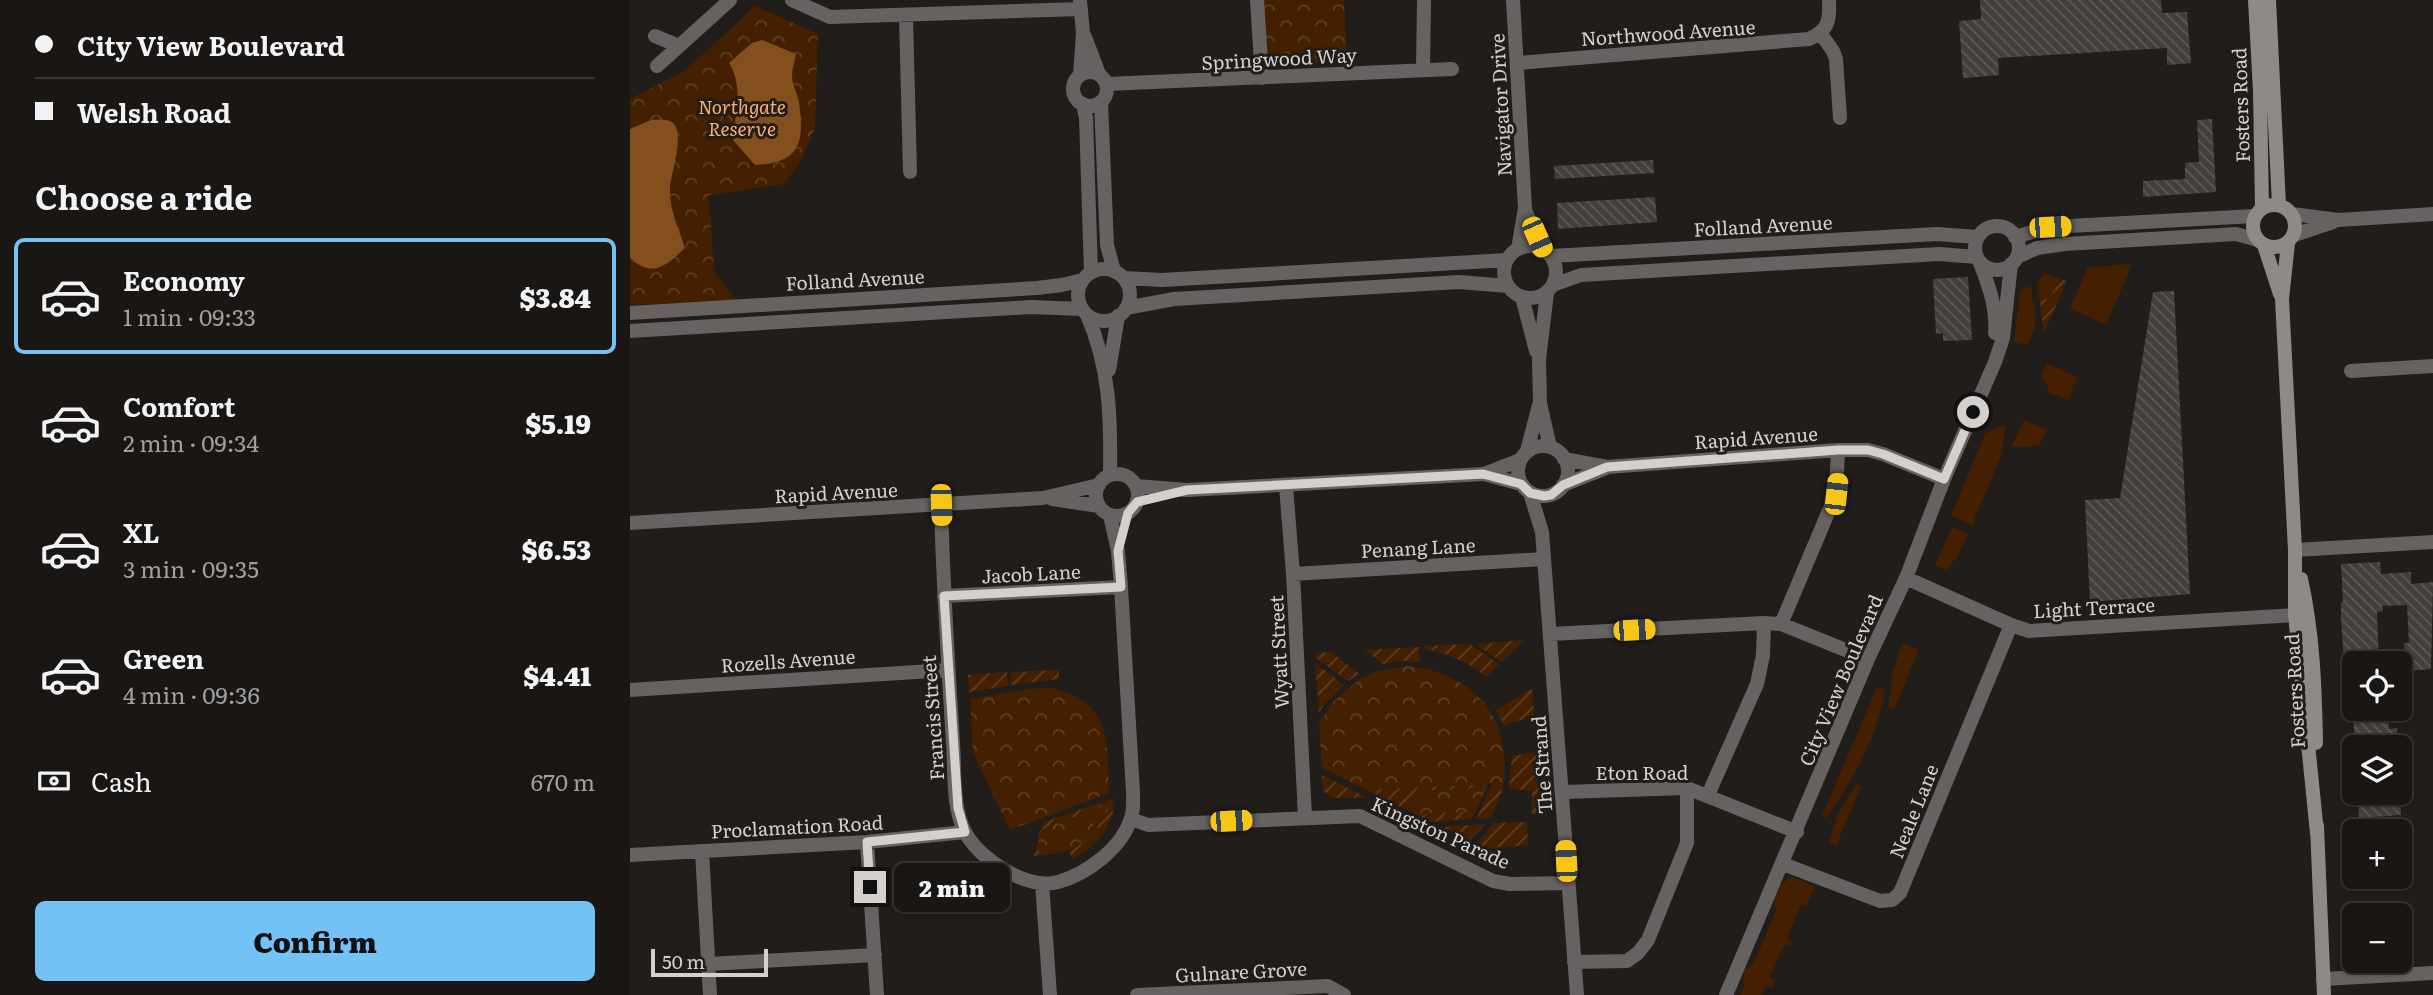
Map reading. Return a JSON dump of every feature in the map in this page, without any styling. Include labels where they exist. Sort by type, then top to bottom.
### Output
[{"type":"main road","name":"Fosters Road","points":[[2255,0],[2260,91],[2259,212]]},
{"type":"main road","name":"Fosters Road","points":[[2269,0],[2279,205]]},
{"type":"main road","points":[[2279,205],[2292,214],[2296,228],[2291,239],[2276,247],[2261,242],[2253,232],[2259,212],[2279,205]]},
{"type":"main road","name":"Fosters Road","points":[[2291,239],[2282,299],[2295,550],[2295,615],[2317,833]]},
{"type":"main road","name":"Fosters Road","points":[[2261,242],[2282,299]]},
{"type":"main road","name":"Fosters Road","points":[[2295,550],[2309,615],[2315,694],[2317,833],[2324,995]]},
{"type":"street","points":[[656,66],[730,0]]},
{"type":"street","points":[[792,0],[831,17],[906,16],[1081,5],[1083,33],[1080,75],[1073,88],[1076,98],[1083,104],[1092,106],[1101,103]]},
{"type":"street","points":[[1257,0],[1262,78]]},
{"type":"street","points":[[1423,70],[1424,0]]},
{"type":"street","name":"Navigator Drive","points":[[1513,0],[1525,208],[1518,249]]},
{"type":"street","points":[[1829,0],[1830,16],[1821,34],[1836,59],[1840,118]]},
{"type":"street","points":[[906,16],[910,172]]},
{"type":"street","points":[[1083,33],[1107,94],[1101,103],[1107,245],[1119,274],[1129,287],[1129,298],[1113,338],[1107,379]]},
{"type":"street","name":"Northwood Avenue","points":[[1517,63],[1793,42],[1821,34]]},
{"type":"street","points":[[655,36],[679,46]]},
{"type":"street","name":"Springwood Way","points":[[1103,79],[1262,78],[1452,69]]},
{"type":"street","points":[[1080,75],[1092,72],[1103,79]]},
{"type":"street","points":[[1083,104],[1086,118],[1086,276],[1077,295],[1098,338],[1107,379],[1111,428],[1125,475],[1136,486],[1187,490],[1483,474],[1542,446],[1550,447],[1561,454],[1568,472],[1557,490],[1537,496],[1526,489],[1483,474]]},
{"type":"street","name":"Navigator Drive","points":[[1525,208],[1547,253]]},
{"type":"street","points":[[2015,237],[2050,227],[2259,212]]},
{"type":"street","points":[[2292,214],[2338,220],[2433,214]]},
{"type":"street","points":[[2291,239],[2338,220]]},
{"type":"street","points":[[2014,260],[2019,246],[2008,229],[1994,226],[1982,231],[1977,237],[1975,244],[1978,260],[1992,269],[2005,268],[2037,248],[2065,244],[2236,234],[2261,242]]},
{"type":"street","name":"Folland Avenue","points":[[1547,253],[1937,234],[1977,237]]},
{"type":"street","points":[[1539,359],[1522,297],[1508,286],[1504,278],[1507,260],[1518,249],[1531,246],[1547,253],[1556,265],[1539,359],[1540,404],[1550,447]]},
{"type":"street","name":"Folland Avenue","points":[[1550,289],[1581,275],[1939,254],[1978,260]]},
{"type":"street","points":[[1086,276],[1102,268],[1119,274],[1162,280],[1507,260]]},
{"type":"street","name":"City View Boulevard","points":[[1978,260],[1991,289],[1996,321],[1987,379]]},
{"type":"street","name":"City View Boulevard","points":[[1726,995],[1868,659],[1906,578],[1944,479],[1987,379],[2003,338],[2014,260]]},
{"type":"street","name":"Folland Avenue","points":[[630,313],[1037,288],[1062,285],[1086,276]]},
{"type":"street","points":[[1085,312],[1097,320],[1108,320],[1122,312],[1174,299],[1459,282],[1508,286]]},
{"type":"street","points":[[1522,297],[1539,297],[1550,289]]},
{"type":"street","name":"Folland Avenue","points":[[630,331],[1031,307],[1085,312]]},
{"type":"street","points":[[2351,370],[2433,366]]},
{"type":"street","points":[[1526,489],[1517,468],[1524,455],[1540,404]]},
{"type":"street","points":[[1049,995],[1042,883],[1058,882],[1085,869],[1115,848],[1131,819],[1133,802],[1118,551],[1104,510],[1096,499],[1104,480],[1111,428]]},
{"type":"street","points":[[1781,624],[1836,494],[1838,450]]},
{"type":"street","name":"Rapid Avenue","points":[[1564,459],[1607,467],[1868,450],[1944,479]]},
{"type":"street","name":"Rapid Avenue","points":[[1557,490],[1607,467]]},
{"type":"street","points":[[1104,480],[1125,475]]},
{"type":"street","name":"Rapid Avenue","points":[[630,523],[1043,498],[1104,480]]},
{"type":"street","name":"Wyatt Street","points":[[1286,485],[1305,817]]},
{"type":"street","points":[[1118,551],[1133,508],[1136,486]]},
{"type":"street","name":"The Strand","points":[[1526,489],[1542,532],[1577,995]]},
{"type":"street","points":[[1104,510],[1116,516],[1187,490]]},
{"type":"street","name":"The Strand","points":[[1542,532],[1557,490]]},
{"type":"street","name":"Rapid Avenue","points":[[1043,498],[1104,510]]},
{"type":"street","name":"Francis Street","points":[[941,505],[948,670],[958,808],[965,832],[982,856],[1010,873],[1042,883]]},
{"type":"street","points":[[2295,550],[2433,542]]},
{"type":"street","name":"Penang Lane","points":[[1293,573],[1544,559]]},
{"type":"street","name":"Light Terrace","points":[[1906,578],[2029,631],[2295,615]]},
{"type":"street","name":"Jacob Lane","points":[[944,596],[1121,587]]},
{"type":"street","points":[[1707,795],[1756,684],[1763,655],[1764,623]]},
{"type":"street","points":[[1550,634],[1781,624],[1868,659]]},
{"type":"street","name":"Neale Lane","points":[[1783,864],[1880,901],[1892,900],[1900,893],[2011,625]]},
{"type":"street","name":"Rozells Avenue","points":[[630,690],[948,670]]},
{"type":"street","points":[[1574,962],[1627,961],[1639,953],[1648,940],[1687,843],[1687,788]]},
{"type":"street","name":"Eton Road","points":[[1563,792],[1687,788],[1797,832]]},
{"type":"street","name":"Kingston Parade","points":[[1131,819],[1149,825],[1360,816],[1493,881],[1510,884],[1567,883]]},
{"type":"street","name":"Proclamation Road","points":[[630,855],[867,842],[965,832]]},
{"type":"street","points":[[867,842],[877,995]]},
{"type":"street","points":[[702,851],[710,995]]},
{"type":"street","points":[[708,964],[875,955]]},
{"type":"street","points":[[2323,979],[2433,973]]},
{"type":"street","name":"Gulnare Grove","points":[[1137,995],[1309,991],[1328,986],[1344,995]]},
{"type":"green space","points":[[1260,0],[1344,0],[1347,62],[1273,65],[1263,51]]},
{"type":"green space","name":"Northgate Reserve","points":[[755,6],[818,34],[815,128],[802,159],[784,184],[709,195],[714,271],[737,301],[630,305],[630,99],[685,71]]},
{"type":"green space","points":[[2132,264],[2108,321],[2104,324],[2070,308],[2088,267]]},
{"type":"green space","points":[[2045,273],[2061,279],[2048,300],[2039,297],[2037,283]]},
{"type":"green space","points":[[2061,279],[2067,281],[2044,333],[2039,297],[2048,300]]},
{"type":"green space","points":[[2031,286],[2036,325],[2028,345],[2014,342],[2020,290]]},
{"type":"green space","points":[[2046,363],[2079,378],[2072,388],[2074,390],[2069,400],[2049,393],[2041,378]]},
{"type":"green space","points":[[2024,420],[2047,429],[2039,446],[2011,447]]},
{"type":"green space","points":[[2006,424],[2002,453],[1972,525],[1951,516],[1985,434]]},
{"type":"green space","points":[[1952,527],[1968,534],[1958,556],[1946,570],[1935,565]]},
{"type":"green space","points":[[1525,640],[1502,662],[1475,644]]},
{"type":"green space","points":[[1902,643],[1919,650],[1894,710],[1888,707],[1893,671]]},
{"type":"green space","points":[[1470,644],[1499,664],[1487,677],[1457,659],[1424,649],[1424,646]]},
{"type":"green space","points":[[1419,647],[1420,662],[1399,661],[1383,664],[1364,650]]},
{"type":"green space","points":[[1331,652],[1359,674],[1348,681],[1315,657],[1315,653]]},
{"type":"green space","points":[[1315,663],[1344,685],[1325,703],[1319,713]]},
{"type":"green space","points":[[1407,666],[1430,670],[1451,678],[1469,688],[1483,702],[1494,718],[1501,737],[1505,759],[1504,783],[1366,790],[1322,768],[1319,724],[1334,701],[1360,679],[1375,672]]},
{"type":"green space","points":[[1059,670],[1059,679],[1011,685],[1010,672]]},
{"type":"green space","points":[[1007,672],[1008,686],[969,692],[968,675]]},
{"type":"green space","points":[[1877,687],[1885,690],[1877,724],[1855,773],[1826,818],[1822,816]]},
{"type":"green space","points":[[1052,688],[1072,695],[1096,714],[1106,741],[1109,793],[1010,830],[973,753],[970,699],[1025,689]]},
{"type":"green space","points":[[1532,688],[1534,715],[1504,726],[1496,710]]},
{"type":"green space","points":[[1536,752],[1540,815],[1532,815],[1532,791],[1509,789],[1512,756]]},
{"type":"green space","points":[[1322,775],[1368,798],[1332,798],[1323,791]]},
{"type":"green space","points":[[1493,783],[1504,783],[1498,803],[1490,818],[1476,819]]},
{"type":"green space","points":[[1488,784],[1482,795],[1485,788],[1419,791],[1407,810],[1366,790]]},
{"type":"green space","points":[[1856,784],[1861,786],[1836,846],[1829,843],[1837,816]]},
{"type":"green space","points":[[1486,788],[1475,813],[1442,813],[1421,817],[1407,810],[1419,791]]},
{"type":"green space","points":[[1114,798],[1111,818],[1103,834],[1090,848],[1073,859],[1068,850],[1081,844],[1098,829],[1093,824],[1102,822],[1109,808],[1109,800]]},
{"type":"green space","points":[[1109,800],[1109,808],[1102,822],[1093,825],[1098,829],[1092,834],[1066,851],[1042,855],[1037,848],[1041,829],[1067,817],[1081,817]]},
{"type":"green space","points":[[1102,802],[1102,806],[1081,817],[1067,817],[1049,825],[1047,829],[1041,829],[1037,848],[1042,855],[1034,856],[1042,823]]},
{"type":"green space","points":[[1429,813],[1475,813],[1472,819],[1429,822],[1421,817]]},
{"type":"green space","points":[[1527,822],[1528,845],[1484,849],[1476,844],[1494,823]]},
{"type":"green space","points":[[1485,824],[1469,841],[1442,827]]},
{"type":"green space","points":[[1792,877],[1815,886],[1806,907],[1801,905],[1787,938],[1792,940],[1790,946],[1784,945],[1770,977],[1776,980],[1772,988],[1766,986],[1762,995],[1740,995],[1745,983],[1742,975],[1745,969],[1753,965],[1777,908],[1773,900],[1781,884]]},
{"type":"shaded area","points":[[762,40],[796,54],[792,76],[799,103],[801,130],[796,149],[790,155],[781,160],[755,165],[733,140],[737,91],[734,72],[729,63],[752,43]]},
{"type":"shaded area","points":[[651,120],[668,120],[673,123],[678,136],[670,196],[685,248],[666,264],[653,269],[646,268],[630,258],[630,129]]},
{"type":"building","points":[[1980,0],[2161,0],[2162,13],[2187,12],[2191,63],[2167,65],[2167,48],[1998,58],[1999,75],[1963,78],[1959,21],[1981,19]]},
{"type":"building","points":[[2212,119],[2216,192],[2143,197],[2143,181],[2185,179],[2185,163],[2199,162],[2197,120]]},
{"type":"building","points":[[1653,160],[1654,173],[1555,179],[1554,166]]},
{"type":"building","points":[[1655,197],[1657,222],[1558,229],[1557,203]]},
{"type":"building","points":[[1968,277],[1972,340],[1943,341],[1943,333],[1936,334],[1933,279]]},
{"type":"building","points":[[2174,291],[2190,594],[2090,602],[2085,500],[2120,498],[2153,292]]},
{"type":"building","points":[[2380,562],[2381,574],[2411,572],[2411,584],[2433,582],[2431,669],[2412,671],[2412,651],[2405,651],[2404,643],[2409,643],[2407,605],[2382,606],[2383,611],[2377,612],[2379,651],[2343,651],[2341,564]]},
{"type":"building","points":[[2354,721],[2389,721],[2389,729],[2397,728],[2397,735],[2354,735]]},
{"type":"building","points":[[2358,805],[2401,805],[2401,815],[2359,818]]},
{"type":"route","points":[[870,887],[867,842],[965,832],[958,808],[944,596],[1121,587],[1118,551],[1128,513],[1137,502],[1187,490],[1483,474],[1521,484],[1530,493],[1544,496],[1607,467],[1838,450],[1868,450],[1883,454],[1944,479],[1973,412]]}]
